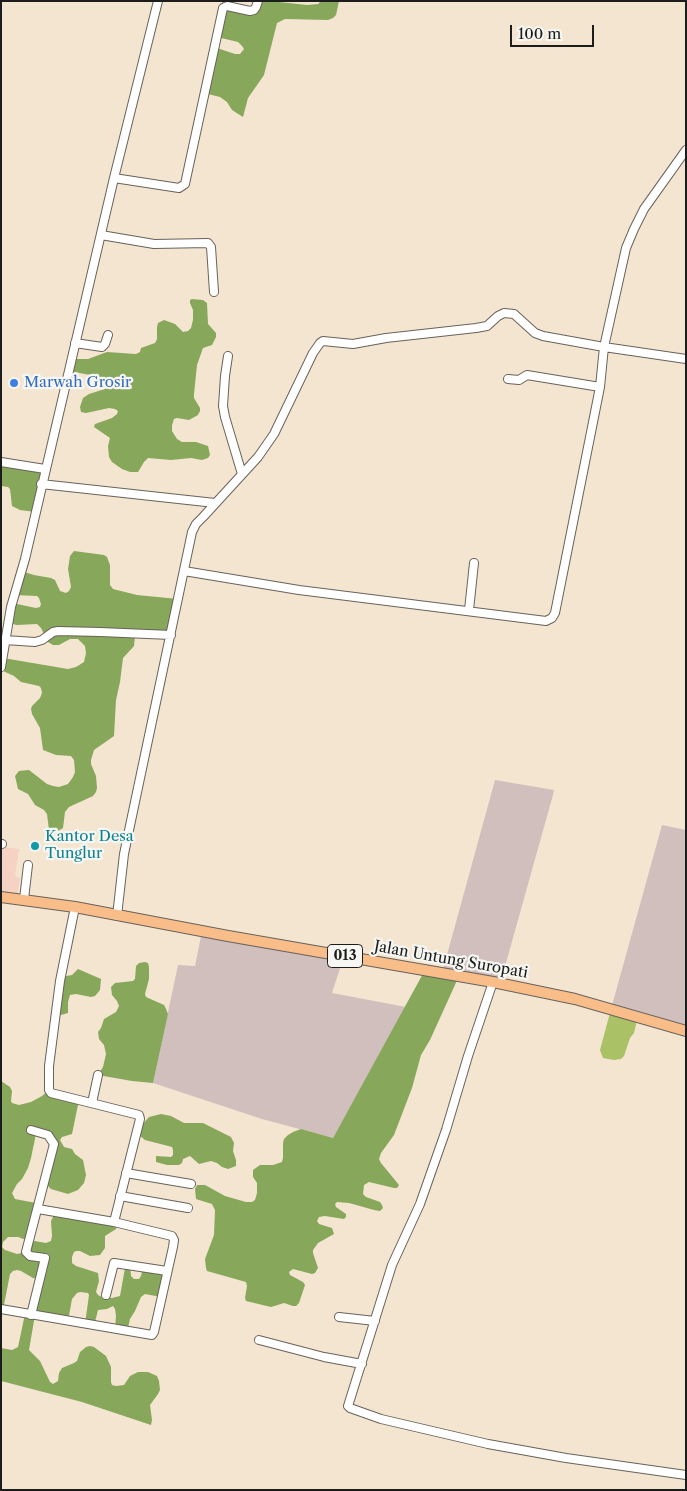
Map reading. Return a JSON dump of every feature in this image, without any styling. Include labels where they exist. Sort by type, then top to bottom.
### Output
[{"type":"main road","name":"Jalan Untung Suropati","points":[[1,896],[75,907],[493,982],[575,999],[686,1031]]},
{"type":"street","points":[[1,667],[11,607],[25,559],[41,484],[158,1]]},
{"type":"street","points":[[114,178],[179,188],[185,184],[223,8],[227,6],[250,11],[256,7],[258,1]]},
{"type":"street","points":[[184,571],[299,590],[546,620],[552,618],[555,613],[600,387],[604,347],[626,248],[634,229],[660,186],[686,150]]},
{"type":"street","points":[[101,235],[154,244],[208,243],[211,247],[214,292]]},
{"type":"street","points":[[117,916],[124,854],[192,532],[196,524],[258,458],[274,434],[313,353],[320,343],[323,341],[353,344],[386,338],[476,328],[487,326],[504,313],[514,314],[535,333],[543,336],[604,347],[686,358]]},
{"type":"street","points":[[75,342],[102,347],[108,335]]},
{"type":"street","points":[[228,356],[225,376],[224,412],[242,474]]},
{"type":"street","points":[[508,379],[519,380],[527,375],[600,387]]},
{"type":"street","points":[[1,462],[45,469]]},
{"type":"street","points":[[41,484],[215,503]]},
{"type":"street","points":[[469,610],[474,564]]},
{"type":"street","points":[[5,640],[35,642],[58,631],[171,635]]},
{"type":"street","points":[[24,899],[28,864]]},
{"type":"street","points":[[75,907],[60,981],[48,1086],[51,1093],[139,1115],[140,1119],[114,1222]]},
{"type":"street","points":[[493,982],[446,1130],[420,1204],[392,1265],[348,1406],[381,1419],[488,1444],[566,1458],[686,1475]]},
{"type":"street","points":[[92,1103],[98,1075]]},
{"type":"street","points":[[31,1315],[45,1258],[30,1256],[26,1252],[54,1144],[48,1135],[32,1130]]},
{"type":"street","points":[[126,1173],[191,1184]]},
{"type":"street","points":[[120,1196],[188,1208]]},
{"type":"street","points":[[1,1309],[152,1335],[154,1332],[174,1240],[172,1236],[114,1222],[38,1209]]},
{"type":"street","points":[[106,1295],[114,1263],[167,1270]]},
{"type":"street","points":[[339,1317],[375,1321]]},
{"type":"street","points":[[259,1340],[324,1357],[362,1364]]},
{"type":"shaded area","points":[[495,780],[554,790],[553,795],[502,980],[442,973]]},
{"type":"shaded area","points":[[662,825],[686,830],[686,1023],[684,1031],[611,1009]]},
{"type":"shaded area","points":[[1,844],[4,847],[19,849],[15,876],[20,878],[17,898],[1,897]]},
{"type":"shaded area","points":[[202,931],[344,956],[332,993],[406,1007],[333,1138],[262,1119],[153,1083],[178,965],[195,966]]},
{"type":"green space","points":[[270,1],[307,5],[318,4],[321,1],[339,1],[336,15],[328,20],[285,19],[277,23],[264,75],[248,98],[243,117],[232,110],[227,102],[220,97],[204,93],[214,47],[235,54],[240,54],[244,49],[238,42],[217,37],[223,8],[250,11],[257,3]]},
{"type":"green space","points":[[192,299],[203,300],[207,303],[208,324],[216,333],[216,337],[212,345],[203,348],[197,365],[194,398],[200,411],[198,415],[189,420],[174,419],[172,431],[177,439],[182,442],[196,442],[208,446],[210,455],[202,460],[191,458],[171,460],[148,458],[138,472],[122,469],[112,462],[109,457],[108,446],[110,438],[94,427],[95,424],[112,418],[118,411],[109,408],[86,413],[81,412],[80,407],[83,398],[89,394],[111,387],[113,382],[106,378],[69,371],[72,359],[88,359],[107,352],[136,354],[140,352],[141,348],[155,343],[158,323],[164,320],[175,324],[183,332],[188,331],[193,320],[193,310],[190,303]]},
{"type":"green space","points":[[1,462],[45,469],[35,512],[20,510],[12,506],[10,489],[1,486]]},
{"type":"green space","points":[[74,551],[107,557],[110,565],[110,585],[113,589],[137,595],[178,599],[171,635],[135,636],[134,646],[123,658],[116,700],[114,736],[94,750],[91,760],[96,776],[96,792],[93,796],[69,807],[65,812],[63,828],[56,832],[49,830],[47,814],[44,810],[35,805],[28,794],[18,789],[15,776],[19,771],[29,770],[47,784],[59,787],[68,784],[73,777],[75,772],[74,760],[71,756],[56,755],[43,750],[40,728],[31,709],[40,698],[41,688],[21,682],[14,676],[1,670],[2,659],[68,669],[84,662],[85,646],[78,639],[70,639],[59,645],[53,645],[48,642],[37,624],[17,625],[8,623],[11,607],[17,604],[36,608],[40,607],[41,604],[37,596],[14,595],[21,571],[51,578],[55,580],[60,591],[66,593],[71,587],[68,569],[70,556]]},
{"type":"green space","points":[[139,963],[148,963],[149,967],[146,997],[164,1005],[168,1014],[153,1083],[98,1075],[103,1067],[106,1054],[98,1032],[104,1019],[116,1012],[119,1006],[112,995],[111,987],[115,983],[133,981],[135,979],[136,966]]},
{"type":"green space","points":[[78,969],[101,979],[100,990],[95,996],[91,997],[76,994],[70,995],[68,1013],[61,1015],[56,1012],[61,977],[72,975]]},
{"type":"green space","points":[[425,970],[459,976],[430,1040],[421,1055],[412,1088],[394,1135],[379,1159],[399,1185],[397,1188],[394,1188],[369,1182],[364,1185],[363,1194],[380,1202],[383,1208],[380,1211],[337,1202],[335,1204],[336,1207],[346,1214],[344,1219],[319,1217],[317,1221],[319,1224],[332,1228],[334,1234],[318,1243],[313,1250],[318,1268],[315,1273],[312,1274],[293,1269],[289,1272],[290,1275],[305,1285],[299,1303],[296,1306],[284,1303],[271,1307],[246,1301],[246,1282],[207,1271],[205,1259],[214,1235],[215,1210],[212,1204],[196,1199],[195,1189],[197,1185],[205,1185],[225,1196],[252,1202],[255,1200],[257,1193],[257,1183],[253,1177],[253,1170],[260,1165],[273,1165],[282,1162],[283,1143],[288,1135],[301,1129],[333,1138]]},
{"type":"green space","points":[[611,1009],[638,1016],[634,1033],[630,1038],[624,1056],[621,1059],[614,1060],[603,1058],[600,1050]]},
{"type":"green space","points":[[1,1081],[10,1087],[12,1091],[12,1103],[19,1105],[31,1102],[49,1090],[79,1100],[72,1134],[62,1137],[60,1140],[64,1147],[72,1149],[83,1160],[86,1175],[84,1183],[78,1190],[68,1194],[51,1189],[48,1186],[51,1138],[36,1134],[28,1168],[12,1193],[15,1199],[36,1203],[29,1240],[46,1243],[51,1241],[51,1221],[54,1215],[118,1224],[116,1229],[105,1236],[105,1248],[100,1255],[90,1256],[76,1251],[72,1257],[72,1263],[76,1266],[98,1273],[99,1281],[96,1292],[102,1297],[112,1298],[120,1296],[125,1268],[130,1265],[131,1276],[134,1279],[139,1279],[143,1267],[167,1271],[161,1297],[145,1294],[141,1297],[130,1319],[127,1332],[115,1329],[116,1316],[113,1306],[98,1310],[94,1326],[85,1324],[89,1295],[88,1293],[80,1292],[72,1299],[68,1321],[35,1315],[29,1350],[40,1361],[50,1382],[53,1384],[58,1381],[62,1368],[77,1361],[80,1352],[90,1346],[106,1356],[111,1367],[112,1385],[124,1385],[130,1376],[138,1372],[148,1372],[157,1376],[160,1390],[150,1405],[151,1425],[82,1402],[1,1381],[1,1348],[12,1350],[18,1347],[25,1314],[30,1315],[39,1279],[33,1278],[21,1271],[13,1271],[10,1274],[3,1310],[1,1309]],"holes":[[[8,1237],[18,1237],[29,1241],[26,1252],[17,1254],[2,1247],[3,1242]]]},
{"type":"green space","points":[[161,1114],[171,1116],[184,1123],[203,1123],[231,1137],[234,1143],[233,1151],[236,1166],[228,1169],[211,1161],[199,1164],[190,1156],[183,1159],[179,1165],[167,1165],[156,1162],[156,1156],[171,1157],[173,1155],[172,1147],[145,1140],[139,1135],[142,1125],[149,1117]]},
{"type":"place","name":"Marwah Grosir","points":[[14,383]]},
{"type":"place","name":"Kantor Desa Tunglur","points":[[35,846]]}]
